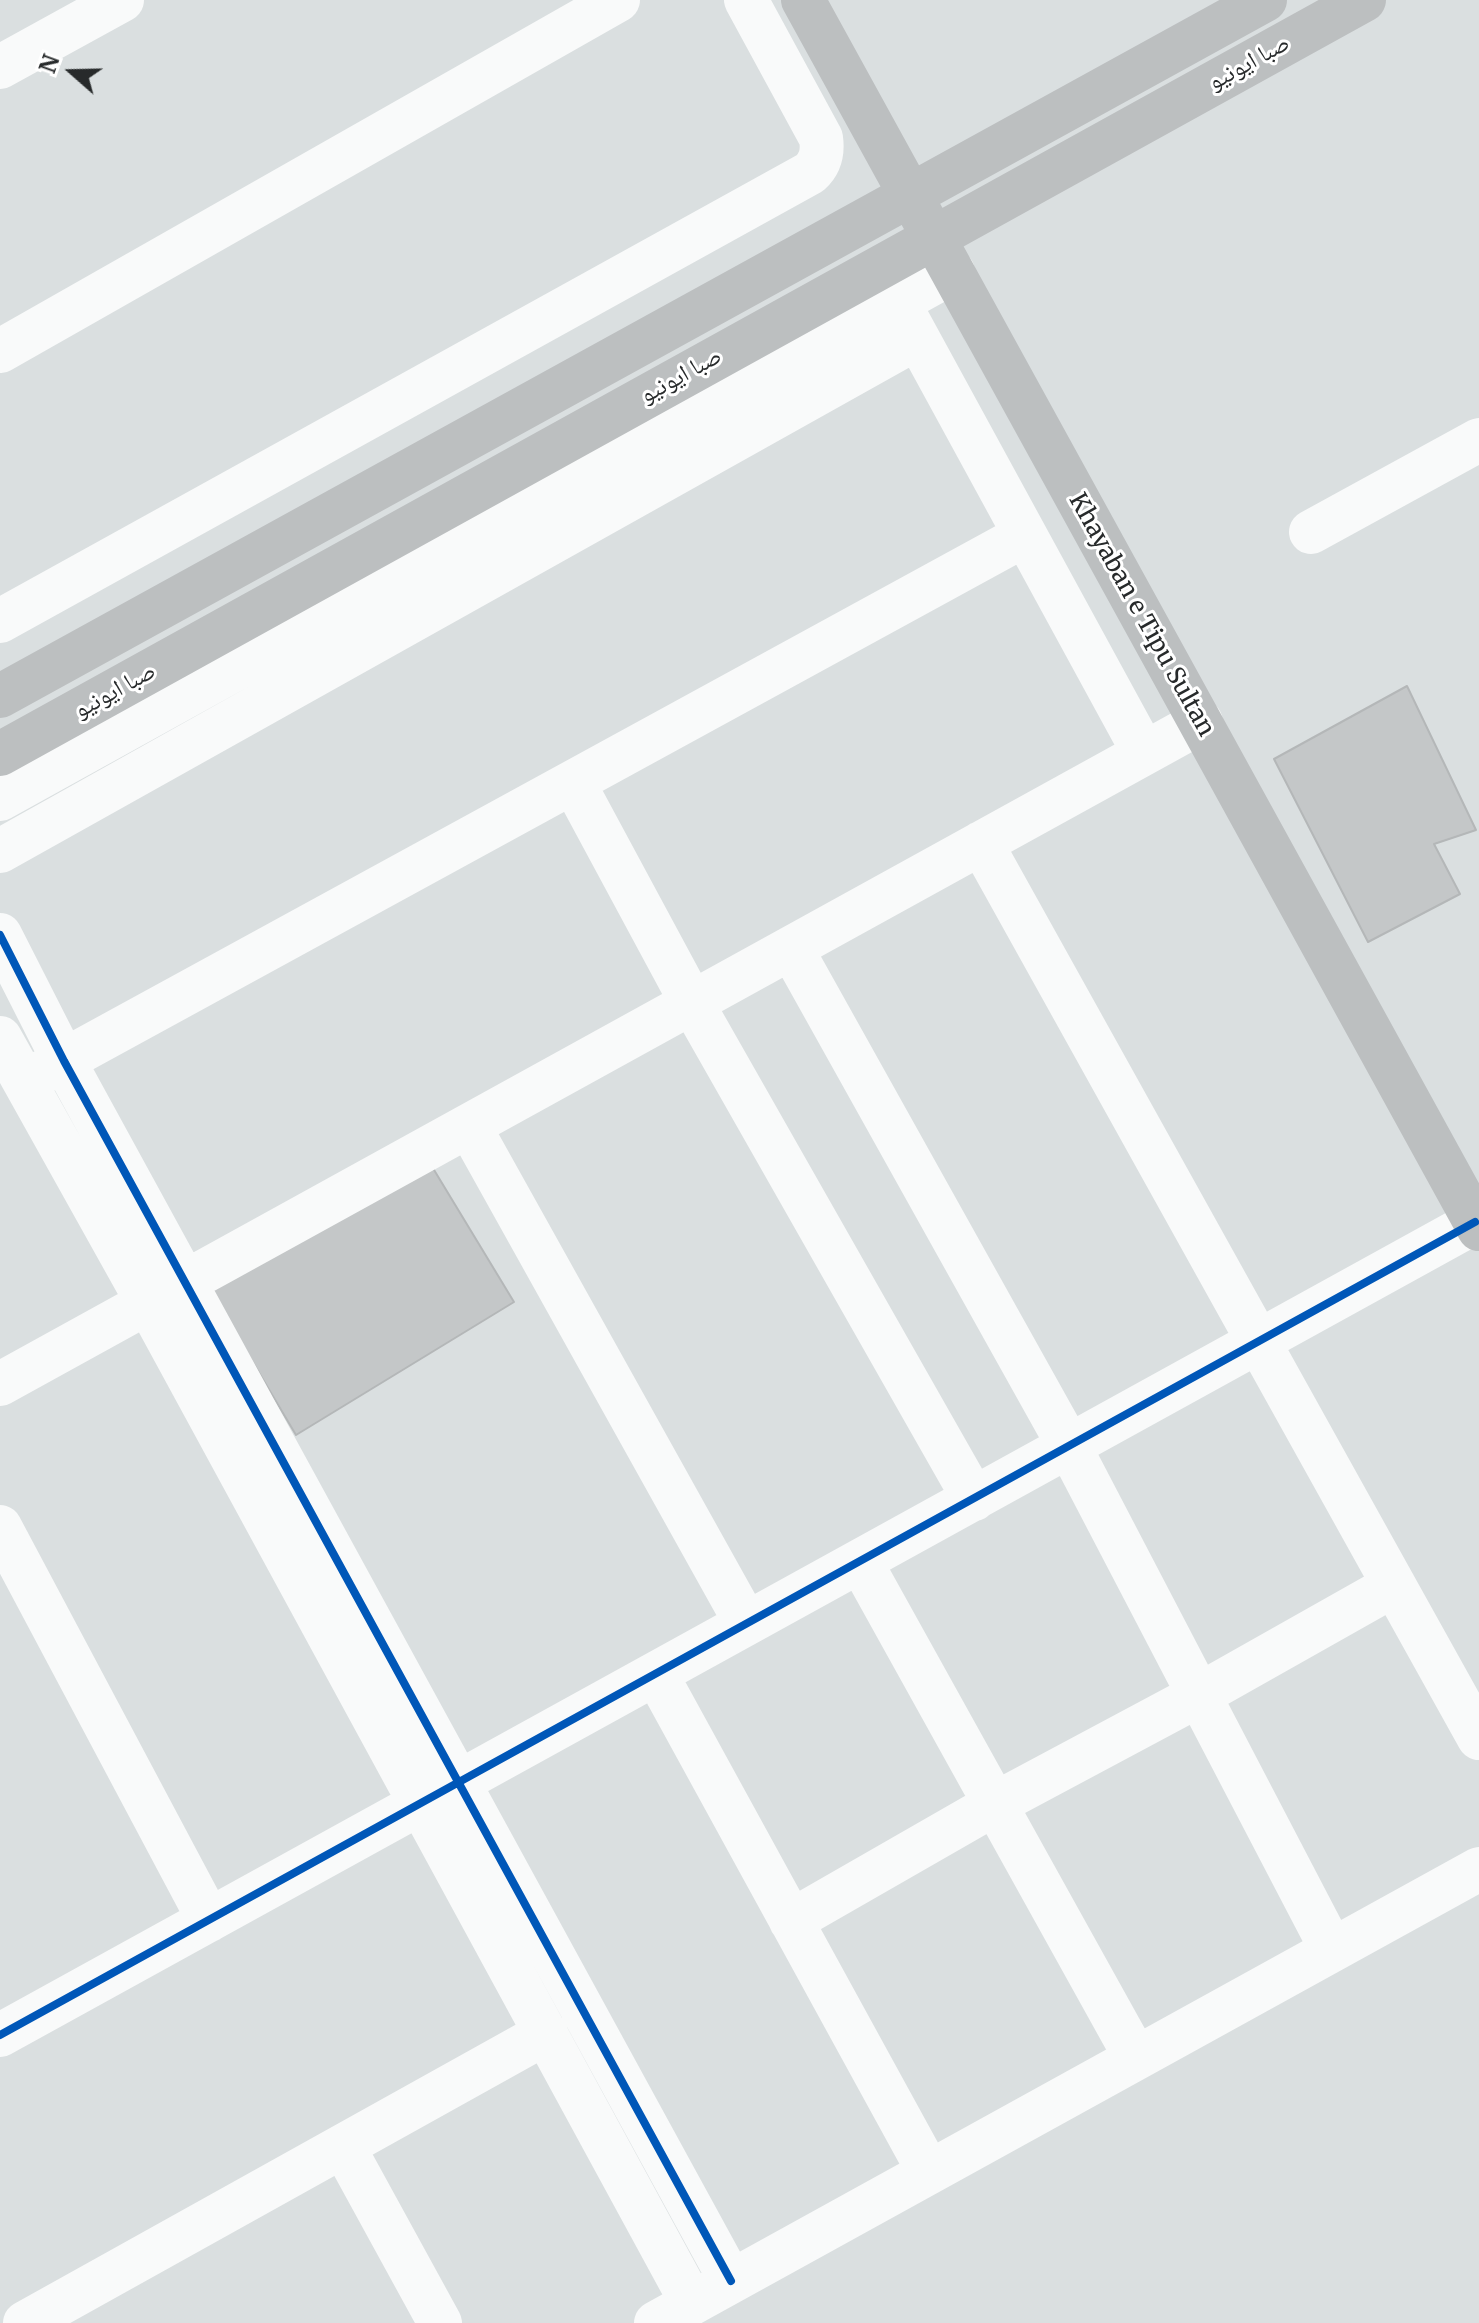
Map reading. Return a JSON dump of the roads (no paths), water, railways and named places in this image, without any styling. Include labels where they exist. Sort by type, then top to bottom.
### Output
[{"type":"main road","name":"Khayaban e Tipu Sultan","points":[[803,0],[1477,1225]]},
{"type":"main road","name":"صبا ایونیو","points":[[0,696],[1265,0]]},
{"type":"main road","name":"صبا ایونیو","points":[[0,754],[943,254],[1364,0]]},
{"type":"street","points":[[0,67],[122,0]]},
{"type":"street","points":[[0,351],[618,0]]},
{"type":"street","points":[[0,621],[810,173],[817,167],[820,158],[821,138],[746,0]]},
{"type":"street","points":[[0,851],[908,321],[943,254]]},
{"type":"street","points":[[908,321],[1144,753]]},
{"type":"street","points":[[0,799],[908,321]]},
{"type":"street","points":[[1311,532],[1479,440]]},
{"type":"street","points":[[12,1089],[1025,535]]},
{"type":"street","points":[[0,1384],[1201,722]]},
{"type":"street","points":[[573,782],[692,1003],[974,1499]]},
{"type":"street","points":[[981,843],[1479,1738]]},
{"type":"street","points":[[0,935],[64,1061],[731,2281]]},
{"type":"street","points":[[791,948],[1069,1446],[1332,1950]]},
{"type":"street","points":[[0,1038],[12,1089],[148,1303],[546,2033],[674,2313],[1479,1869]]},
{"type":"street","points":[[469,1126],[746,1623]]},
{"type":"street","points":[[0,2035],[1257,1342],[1477,1225]]},
{"type":"street","points":[[0,1527],[209,1920]]},
{"type":"street","points":[[860,1561],[1136,2058]]},
{"type":"street","points":[[791,1921],[995,1804],[1199,1695],[1394,1585]]},
{"type":"street","points":[[656,1674],[929,2172]]},
{"type":"street","points":[[25,2323],[546,2033]]},
{"type":"street","points":[[343,2146],[440,2323]]}]
